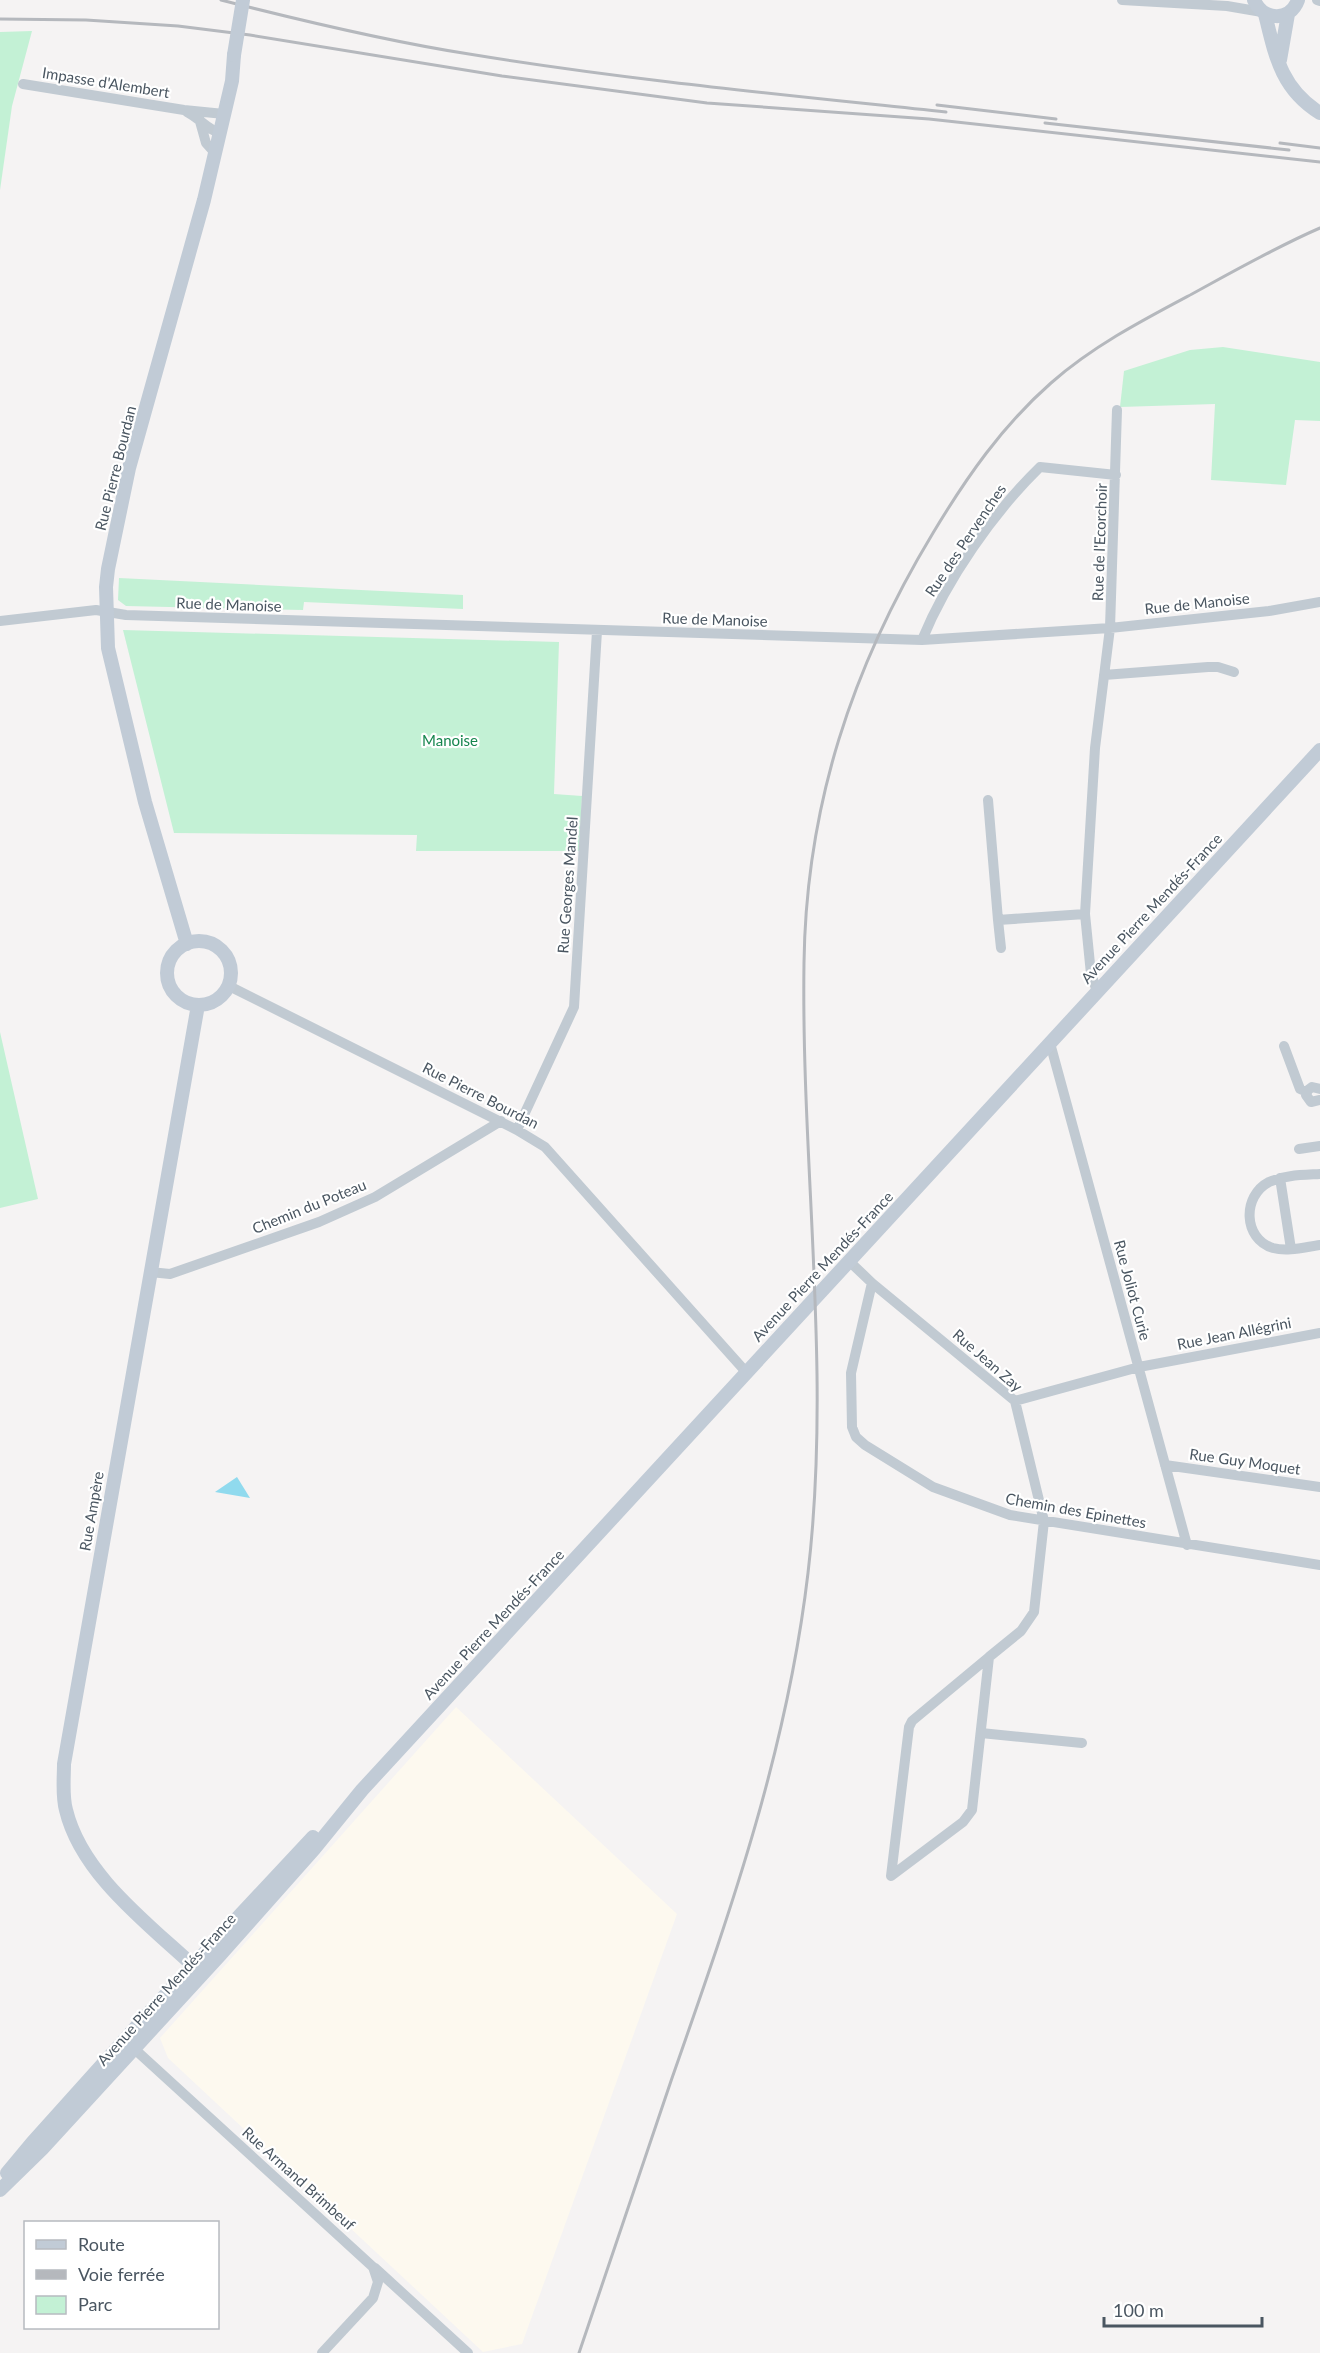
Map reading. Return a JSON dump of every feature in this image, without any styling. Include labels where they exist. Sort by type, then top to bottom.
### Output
[{"type":"main road","name":"Rue Pierre Bourdan","points":[[187,944],[142,791],[108,648],[108,569],[129,468],[204,200],[224,114],[243,0]]},
{"type":"main road","points":[[1254,0],[1263,13],[1279,65],[1288,84],[1295,94],[1320,112]]},
{"type":"main road","points":[[1263,13],[1276,17],[1288,14],[1298,0]]},
{"type":"main road","points":[[1279,65],[1288,14]]},
{"type":"main road","name":"Avenue Pierre Mendés-France","points":[[0,2182],[32,2143],[201,1966],[307,1842],[349,1805],[1320,750]]},
{"type":"main road","points":[[205,942],[222,951],[231,967],[229,986],[214,1001],[198,1005],[178,997],[173,991],[168,976],[170,960],[187,944],[205,942]]},
{"type":"main road","name":"Rue Ampère","points":[[198,1005],[64,1764],[65,1809],[81,1848],[112,1890],[201,1966]]},
{"type":"main road","name":"Avenue Pierre Mendés-France","points":[[0,2190],[42,2149],[129,2044]]},
{"type":"street","points":[[1122,0],[1223,4],[1263,13]]},
{"type":"street","points":[[1223,4],[1242,0]]},
{"type":"street","name":"Impasse d'Alembert","points":[[23,84],[184,110],[224,114]]},
{"type":"street","name":"Impasse d'Alembert","points":[[184,110],[199,118],[212,131],[219,133]]},
{"type":"street","points":[[199,118],[206,143],[214,153]]},
{"type":"street","name":"Rue de l'Ecorchoir","points":[[1097,991],[1091,974],[1085,914],[1095,748],[1110,628],[1117,410]]},
{"type":"street","name":"Rue des Pervenches","points":[[922,640],[944,594],[982,537],[1023,483],[1040,467],[1116,475]]},
{"type":"street","name":"Rue de Manoise","points":[[0,621],[96,610],[138,616],[922,640],[1110,628],[1269,611],[1320,602]]},
{"type":"street","name":"Rue Georges Mandel","points":[[517,1130],[574,1007],[597,630]]},
{"type":"street","points":[[1104,675],[1208,667],[1234,672]]},
{"type":"street","points":[[988,800],[1001,948]]},
{"type":"street","points":[[998,920],[1085,914]]},
{"type":"street","name":"Rue Pierre Bourdan","points":[[229,986],[501,1121],[545,1147],[746,1372]]},
{"type":"street","name":"Rue Joliot Curie","points":[[1050,1043],[1187,1545]]},
{"type":"street","points":[[1284,1046],[1300,1089],[1307,1092]]},
{"type":"street","points":[[1319,1087],[1310,1088],[1307,1098],[1311,1101],[1320,1100]]},
{"type":"street","name":"Chemin du Poteau","points":[[150,1272],[170,1274],[319,1222],[375,1197],[501,1121]]},
{"type":"street","points":[[1299,1149],[1320,1146]]},
{"type":"street","points":[[1320,1174],[1280,1178],[1258,1190],[1250,1208],[1249,1221],[1253,1232],[1262,1242],[1274,1248],[1291,1250],[1320,1245]]},
{"type":"street","points":[[1280,1178],[1291,1250]]},
{"type":"street","name":"Rue Jean Zay","points":[[849,1261],[872,1283],[1015,1401],[1044,1521],[1034,1612],[1021,1631],[912,1721],[909,1726],[891,1876],[970,1815],[974,1802],[981,1733]]},
{"type":"street","name":"Chemin des Epinettes","points":[[872,1283],[851,1373],[852,1427],[856,1437],[865,1445],[933,1487],[999,1511],[1044,1521],[1320,1565]]},
{"type":"street","name":"Rue Jean Allégrini","points":[[1015,1401],[1138,1366],[1320,1333]]},
{"type":"street","name":"Rue Guy Moquet","points":[[1165,1465],[1320,1487]]},
{"type":"street","points":[[989,1657],[981,1733],[1082,1743]]},
{"type":"street","name":"Rue Armand Brimbeuf","points":[[129,2044],[468,2353]]},
{"type":"street","points":[[322,2353],[373,2298],[378,2282],[373,2267]]},
{"type":"shaded area","points":[[456,1707],[677,1914],[522,2344],[483,2352],[168,2058],[160,2038]]},
{"type":"green space","points":[[32,31],[12,106],[0,190],[0,32]]},
{"type":"green space","points":[[1223,347],[1320,362],[1320,421],[1295,420],[1286,485],[1211,480],[1215,404],[1120,407],[1124,371],[1190,350]]},
{"type":"green space","points":[[119,578],[463,595],[463,609],[304,602],[303,610],[126,606],[118,600]]},
{"type":"green space","name":"Manoise","points":[[123,630],[559,642],[554,794],[582,796],[579,851],[416,851],[417,835],[174,833]]},
{"type":"green space","points":[[0,1032],[38,1199],[0,1208]]},
{"type":"water","points":[[237,1477],[250,1498],[215,1492]]},
{"type":"railway","points":[[221,0],[376,37],[528,63],[707,86],[946,112]]},
{"type":"railway","points":[[0,19],[86,20],[178,26],[250,35],[502,76],[707,103],[929,119],[1320,162]]},
{"type":"railway","points":[[937,105],[1056,119]]},
{"type":"railway","points":[[1045,123],[1289,150]]},
{"type":"railway","points":[[1280,143],[1320,148]]},
{"type":"railway","points":[[579,2353],[735,1893],[771,1768],[799,1639],[815,1497],[817,1421],[814,1268],[804,1039],[807,905],[824,793],[857,687],[904,584],[933,533],[986,454],[1033,400],[1067,370],[1119,334],[1287,243],[1320,228]]}]
